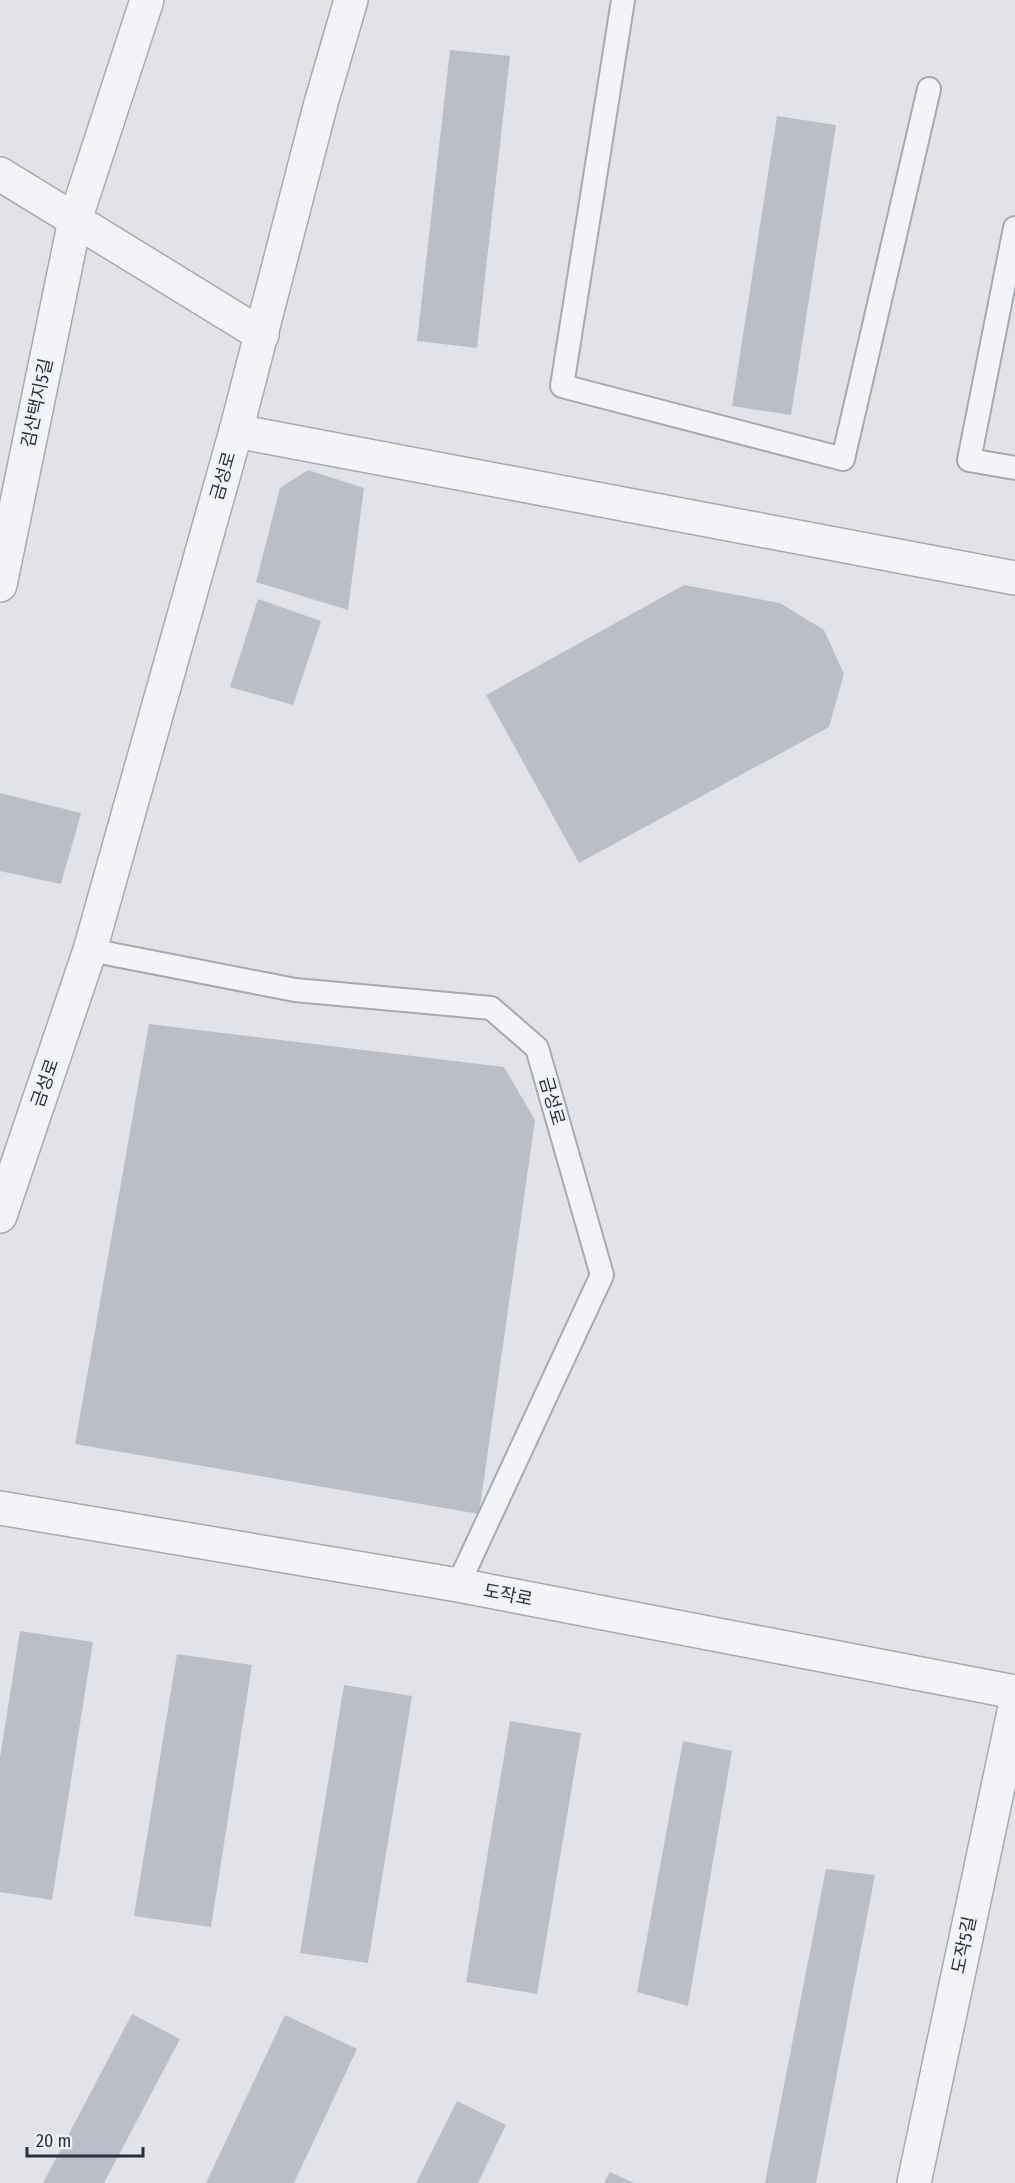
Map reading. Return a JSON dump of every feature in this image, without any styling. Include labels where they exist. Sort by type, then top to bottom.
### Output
[{"type":"street","name":"검산택지5길","points":[[0,585],[75,220],[147,0]]},
{"type":"street","name":"금성로","points":[[0,1216],[90,950],[236,431],[321,103],[351,0]]},
{"type":"street","points":[[0,174],[262,335]]},
{"type":"street","points":[[236,431],[1015,578]]},
{"type":"street","name":"도작로","points":[[0,1508],[458,1585],[1015,1692]]},
{"type":"street","name":"도작5길","points":[[914,2183],[1015,1707]]},
{"type":"lane","points":[[623,0],[562,386],[843,459],[929,89]]},
{"type":"lane","points":[[1015,228],[969,460],[1015,468]]},
{"type":"lane","name":"금성로","points":[[90,950],[295,990],[491,1008],[537,1048],[602,1275],[458,1585]]},
{"type":"building","points":[[450,50],[510,56],[477,348],[417,341]]},
{"type":"building","points":[[777,116],[836,125],[791,415],[732,406]]},
{"type":"building","points":[[308,470],[364,488],[348,610],[256,582],[280,488]]},
{"type":"building","points":[[684,585],[780,603],[824,630],[844,674],[829,727],[579,863],[486,695]]},
{"type":"building","points":[[258,599],[321,621],[293,705],[230,687]]},
{"type":"building","points":[[0,793],[81,813],[61,884],[0,871]]},
{"type":"building","points":[[149,1024],[504,1067],[535,1120],[479,1514],[75,1444]]},
{"type":"building","points":[[20,1631],[93,1642],[52,1900],[0,1892],[0,1758]]},
{"type":"building","points":[[177,1654],[252,1665],[211,1927],[134,1916]]},
{"type":"building","points":[[344,1685],[412,1696],[368,1963],[300,1953]]},
{"type":"building","points":[[510,1721],[581,1733],[537,1994],[466,1982]]},
{"type":"building","points":[[683,1741],[732,1751],[688,2006],[637,1992]]},
{"type":"building","points":[[826,1869],[875,1875],[816,2183],[765,2183]]},
{"type":"building","points":[[132,2014],[180,2039],[104,2183],[43,2183]]},
{"type":"building","points":[[285,2015],[357,2049],[294,2183],[206,2183]]},
{"type":"building","points":[[457,2101],[506,2125],[478,2183],[416,2183]]},
{"type":"building","points":[[610,2172],[634,2183],[604,2183]]}]
